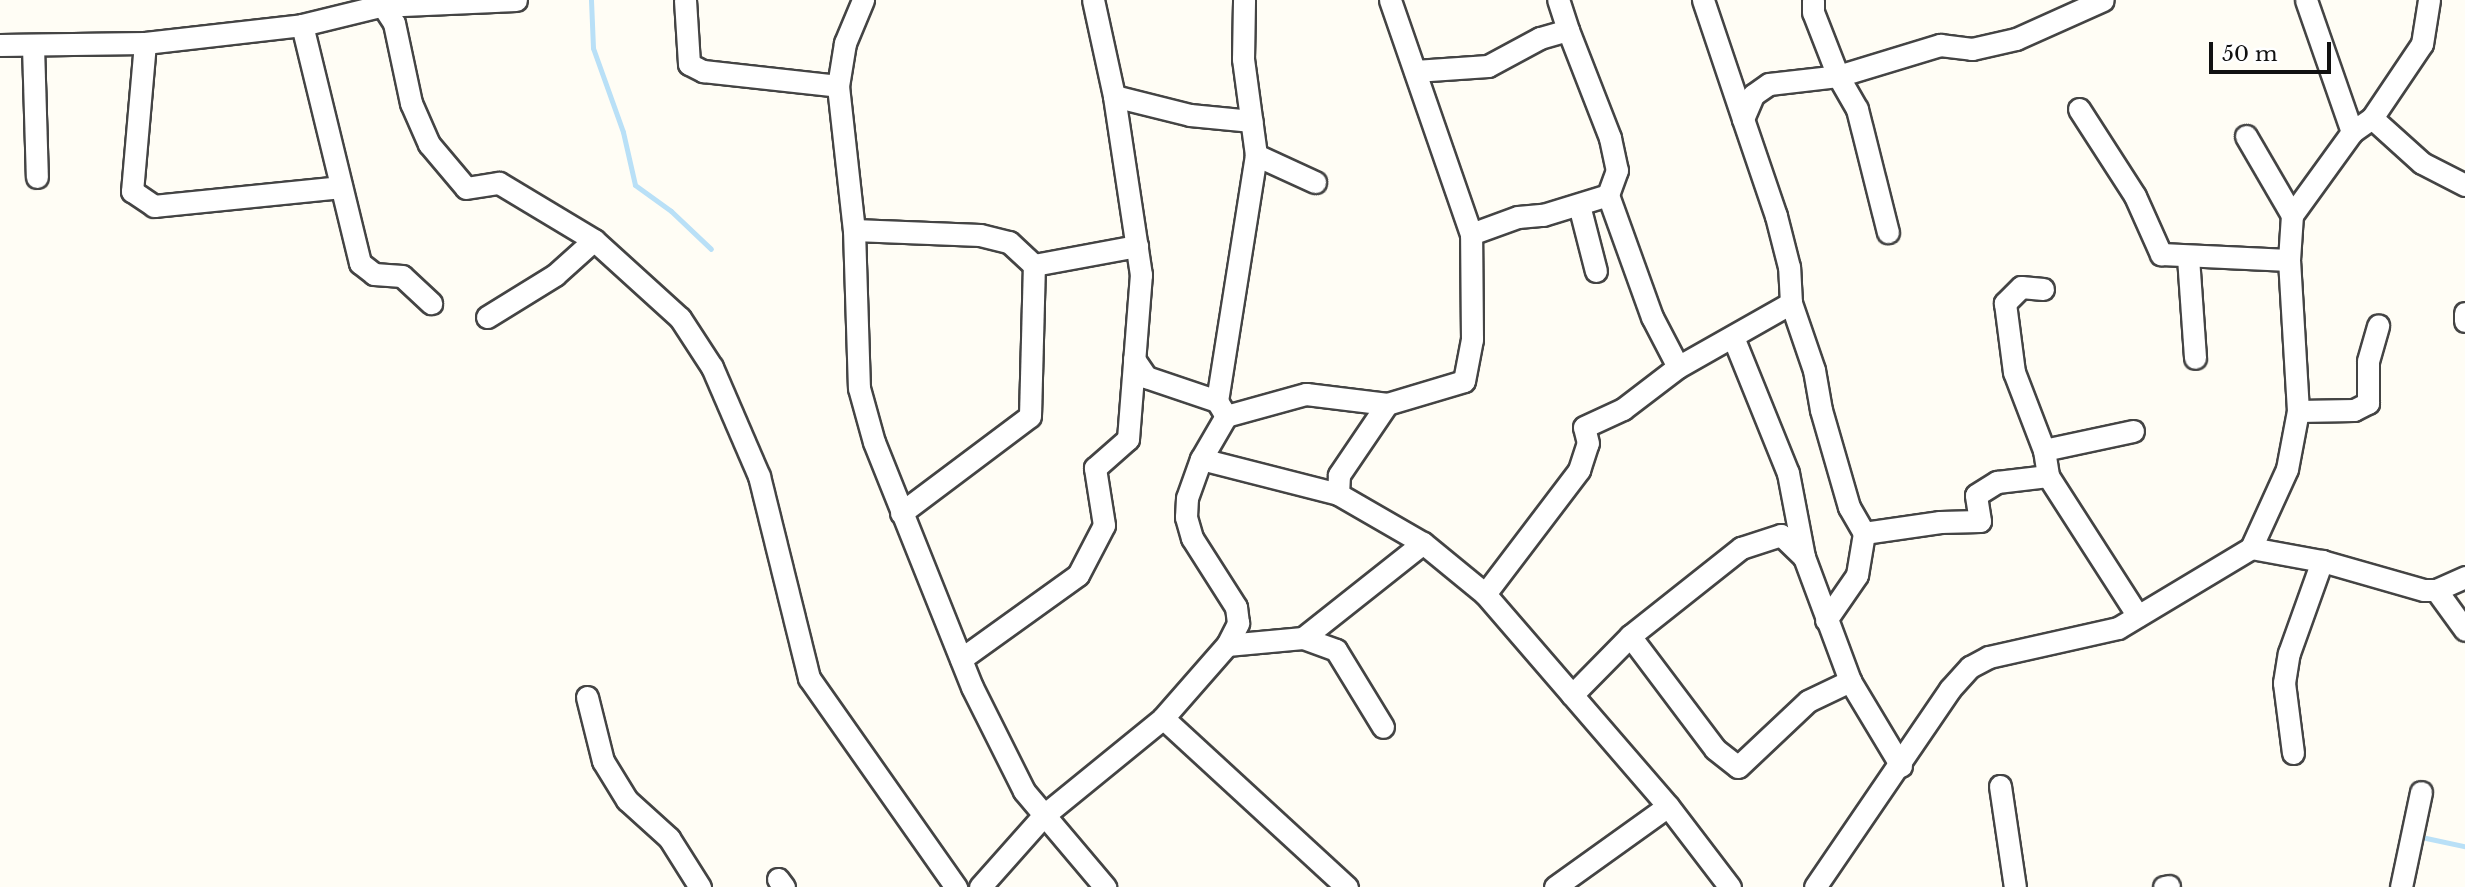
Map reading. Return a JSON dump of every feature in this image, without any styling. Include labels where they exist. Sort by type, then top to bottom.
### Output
[{"type":"street","points":[[0,46],[145,43],[302,25],[380,3],[516,0]]},
{"type":"street","points":[[685,0],[689,64],[703,71],[838,86]]},
{"type":"street","points":[[863,0],[845,43],[838,86],[854,230],[859,388],[901,513],[961,659],[1024,791],[1105,887]]},
{"type":"street","points":[[961,659],[1078,575],[1104,525],[1095,468],[1128,439],[1141,275],[1114,96],[1093,0]]},
{"type":"street","points":[[980,887],[1043,816],[1163,718],[1227,645],[1238,623],[1236,607],[1192,538],[1186,517],[1187,498],[1222,409],[1256,155],[1243,59],[1244,0]]},
{"type":"street","points":[[1134,359],[1146,377],[1222,409],[1306,394],[1387,404],[1464,380],[1472,339],[1471,234],[1390,0]]},
{"type":"street","points":[[1558,0],[1610,138],[1616,170],[1608,195],[1651,317],[1678,367]]},
{"type":"street","points":[[1703,0],[1779,229],[1789,267],[1791,303],[1801,322],[1849,507],[1864,533],[1857,575],[1826,620]]},
{"type":"street","points":[[1813,0],[1813,12],[1838,76],[1857,109],[1888,232]]},
{"type":"street","points":[[1743,119],[1753,94],[1769,84],[1838,76],[1940,45],[1972,49],[2016,39],[2103,0]]},
{"type":"street","points":[[2306,0],[2352,132]]},
{"type":"street","points":[[1815,887],[1901,766],[1950,689],[1970,667],[2015,648],[2118,628],[2251,548],[2287,469],[2298,411],[2289,260],[2292,215],[2352,132],[2372,118],[2422,44],[2429,0]]},
{"type":"street","points":[[380,3],[394,23],[411,103],[429,144],[466,188],[499,183],[594,240],[680,318],[712,367],[759,476],[809,678],[956,887]]},
{"type":"street","points":[[302,25],[360,263],[373,274],[402,276],[431,303]]},
{"type":"street","points":[[1415,71],[1488,66],[1540,38],[1568,30]]},
{"type":"street","points":[[145,43],[132,191],[154,205],[341,187]]},
{"type":"street","points":[[33,46],[37,177]]},
{"type":"street","points":[[1114,96],[1190,115],[1252,121]]},
{"type":"street","points":[[2079,109],[2135,196],[2154,244],[2161,254],[2289,260]]},
{"type":"street","points":[[2372,118],[2421,163],[2462,179]]},
{"type":"street","points":[[2246,136],[2292,215]]},
{"type":"street","points":[[1256,155],[1315,182]]},
{"type":"street","points":[[1471,234],[1518,217],[1579,205],[1608,195]]},
{"type":"street","points":[[1579,205],[1596,271]]},
{"type":"street","points":[[854,230],[980,235],[1009,242],[1034,265],[1031,416],[901,513]]},
{"type":"street","points":[[487,317],[555,275],[594,240]]},
{"type":"street","points":[[1034,265],[1137,246]]},
{"type":"street","points":[[2188,257],[2195,358]]},
{"type":"street","points":[[2043,289],[2021,287],[2005,303],[2014,372],[2044,450],[2048,476],[2138,616]]},
{"type":"street","points":[[1485,594],[1579,470],[1588,443],[1584,427],[1623,409],[1678,367],[1791,303]]},
{"type":"street","points":[[2465,313],[2465,321]]},
{"type":"street","points":[[2298,411],[2354,410],[2368,403],[2368,361],[2378,325]]},
{"type":"street","points":[[1732,337],[1788,473],[1804,557],[1850,681],[1901,766]]},
{"type":"street","points":[[1338,494],[1339,475],[1387,404]]},
{"type":"street","points":[[2044,450],[2133,431]]},
{"type":"street","points":[[1201,459],[1338,494],[1423,543],[1485,594],[1668,806],[1730,887]]},
{"type":"street","points":[[1864,533],[1940,522],[1980,521],[1976,495],[1997,482],[2048,476]]},
{"type":"street","points":[[1572,695],[1630,636],[1741,548],[1761,538],[1781,535],[1804,557]]},
{"type":"street","points":[[1303,638],[1423,543]]},
{"type":"street","points":[[2251,548],[2322,561],[2407,587],[2436,590],[2465,577]]},
{"type":"street","points":[[2293,753],[2286,673],[2322,561]]},
{"type":"street","points":[[2436,590],[2465,630]]},
{"type":"street","points":[[1630,636],[1715,749],[1738,767],[1808,701],[1850,681]]},
{"type":"street","points":[[1227,645],[1303,638],[1336,650],[1382,727]]},
{"type":"street","points":[[587,697],[603,761],[627,800],[669,838],[700,887]]},
{"type":"street","points":[[1163,718],[1347,887]]},
{"type":"street","points":[[2000,786],[2015,887]]},
{"type":"street","points":[[2401,887],[2421,792]]},
{"type":"street","points":[[1555,887],[1668,806]]},
{"type":"waterway","points":[[591,0],[593,48],[623,132],[635,185],[671,211],[711,249]]},
{"type":"waterway","points":[[2426,838],[2465,846]]}]
